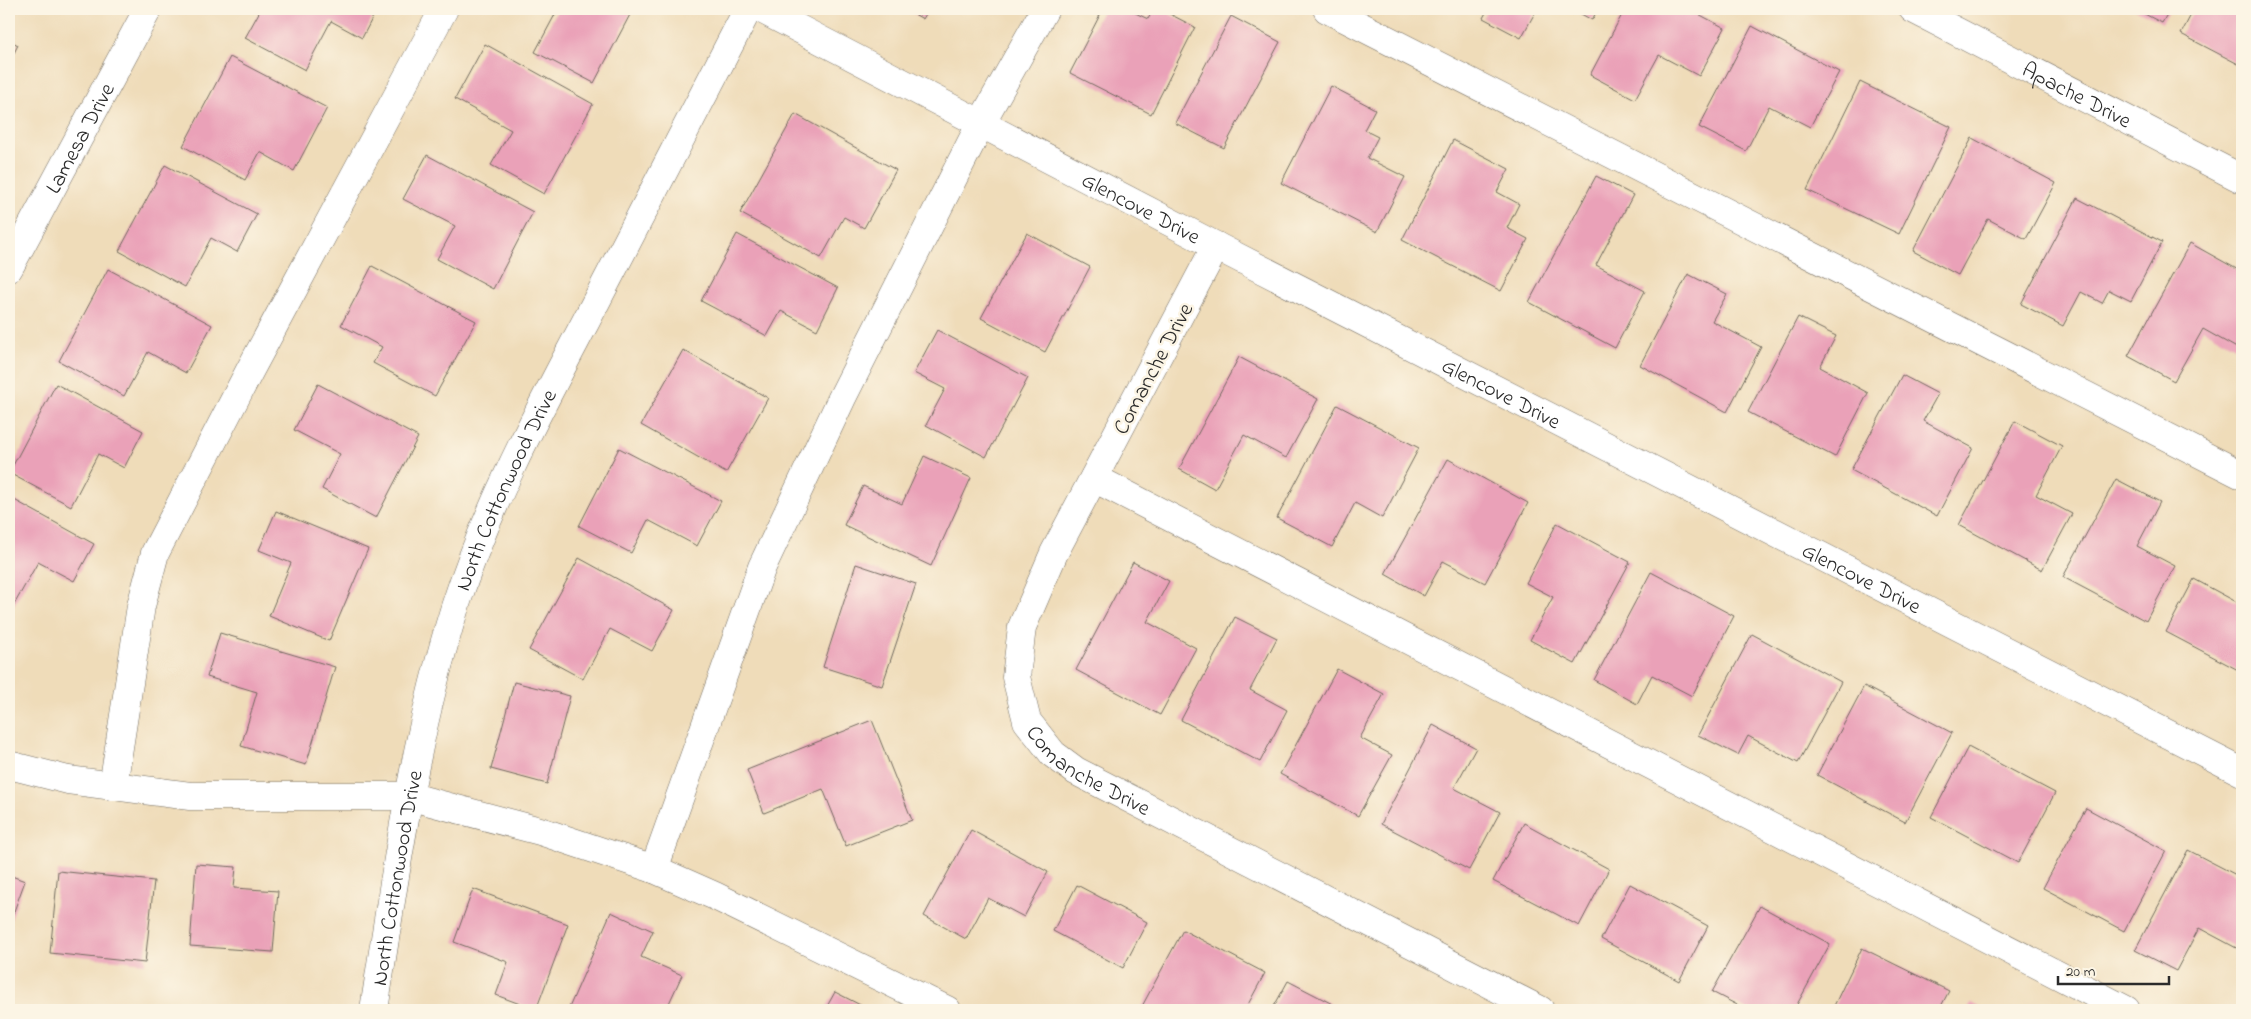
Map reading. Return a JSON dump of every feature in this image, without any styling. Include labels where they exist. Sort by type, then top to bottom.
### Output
[{"type":"street","name":"Lamesa Drive","points":[[9,268],[148,9]]},
{"type":"street","points":[[113,786],[141,606],[155,553],[250,370],[444,9]]},
{"type":"street","name":"North Cottonwood Drive","points":[[374,1010],[408,796],[430,697],[456,606],[490,512],[540,408],[748,9]]},
{"type":"street","name":"Glencove Drive","points":[[761,9],[1216,246],[2242,772]]},
{"type":"street","points":[[654,869],[762,567],[842,398],[981,124],[1045,9]]},
{"type":"street","points":[[1327,9],[2242,475]]},
{"type":"street","name":"Apache Drive","points":[[1913,9],[2242,178]]},
{"type":"street","name":"Comanche Drive","points":[[1216,246],[1054,553],[1022,627],[1016,677],[1027,721],[1053,754],[1076,771],[1540,1010]]},
{"type":"street","points":[[1094,478],[2126,1010]]},
{"type":"street","points":[[9,765],[68,780],[190,796],[408,796],[540,831],[654,869],[715,896],[947,1010]]},
{"type":"building","points":[[261,9],[377,9],[362,38],[331,21],[305,70],[245,38]]},
{"type":"building","points":[[558,9],[633,9],[594,83],[535,52]]},
{"type":"building","points":[[905,9],[929,9],[923,19]]},
{"type":"building","points":[[1103,9],[1127,9],[1148,19],[1154,9],[1160,9],[1195,27],[1151,114],[1070,73]]},
{"type":"building","points":[[1488,9],[1537,9],[1521,38],[1483,18]]},
{"type":"building","points":[[1572,9],[1598,9],[1592,20]]},
{"type":"building","points":[[1625,9],[1689,9],[1725,28],[1699,76],[1659,55],[1635,99],[1590,75]]},
{"type":"building","points":[[2135,9],[2170,9],[2162,23]]},
{"type":"building","points":[[2194,9],[2242,9],[2242,66],[2181,34]]},
{"type":"building","points":[[1231,16],[1280,42],[1224,148],[1175,123]]},
{"type":"building","points":[[1752,26],[1839,72],[1810,127],[1769,106],[1746,151],[1699,127]]},
{"type":"building","points":[[9,40],[18,45],[9,63]]},
{"type":"building","points":[[485,44],[593,104],[544,194],[491,165],[511,130],[455,99]]},
{"type":"building","points":[[230,57],[327,108],[294,171],[260,152],[245,180],[183,146]]},
{"type":"building","points":[[1860,82],[1951,127],[1899,234],[1807,190]]},
{"type":"building","points":[[1331,86],[1375,109],[1364,130],[1378,137],[1367,158],[1405,177],[1377,232],[1281,183]]},
{"type":"building","points":[[795,114],[896,170],[864,228],[844,217],[821,258],[740,213]]},
{"type":"building","points":[[1972,138],[2056,183],[2026,239],[1988,219],[1958,275],[1913,251]]},
{"type":"building","points":[[1453,140],[1509,169],[1497,192],[1519,204],[1507,228],[1528,239],[1501,291],[1402,240]]},
{"type":"building","points":[[427,155],[533,212],[493,289],[437,259],[455,226],[403,199]]},
{"type":"building","points":[[165,165],[257,214],[237,252],[211,238],[185,287],[119,251]]},
{"type":"building","points":[[1596,176],[1633,195],[1596,265],[1645,291],[1615,348],[1529,302]]},
{"type":"building","points":[[2077,198],[2162,242],[2131,301],[2109,290],[2102,303],[2081,292],[2063,326],[2021,304]]},
{"type":"building","points":[[1027,233],[1090,267],[1045,352],[981,318]]},
{"type":"building","points":[[737,234],[838,288],[817,330],[781,311],[767,336],[701,301]]},
{"type":"building","points":[[2190,243],[2242,272],[2242,351],[2203,329],[2174,381],[2128,356]]},
{"type":"building","points":[[372,266],[476,321],[435,396],[373,363],[382,347],[341,325]]},
{"type":"building","points":[[108,269],[212,325],[186,373],[148,352],[124,396],[59,361]]},
{"type":"building","points":[[1688,274],[1727,294],[1712,321],[1761,347],[1727,412],[1640,365]]},
{"type":"building","points":[[1798,317],[1836,336],[1820,367],[1868,393],[1835,457],[1748,412]]},
{"type":"building","points":[[937,330],[1028,378],[986,457],[926,425],[945,389],[914,373]]},
{"type":"building","points":[[683,350],[768,398],[726,473],[641,425]]},
{"type":"building","points":[[1239,357],[1318,399],[1286,458],[1244,435],[1215,489],[1179,469]]},
{"type":"building","points":[[1902,375],[1938,394],[1923,421],[1973,448],[1937,516],[1851,470]]},
{"type":"building","points":[[56,384],[143,431],[124,468],[98,454],[71,506],[9,473]]},
{"type":"building","points":[[318,384],[418,437],[376,518],[322,489],[340,454],[294,430]]},
{"type":"building","points":[[1337,405],[1419,448],[1382,518],[1355,503],[1332,547],[1277,518]]},
{"type":"building","points":[[2015,421],[2062,446],[2036,495],[2072,514],[2042,570],[1959,525]]},
{"type":"building","points":[[619,448],[721,501],[697,546],[648,520],[631,553],[579,526]]},
{"type":"building","points":[[924,456],[971,478],[931,566],[844,525],[863,486],[902,504]]},
{"type":"building","points":[[1448,459],[1528,503],[1485,583],[1443,561],[1424,596],[1385,574]]},
{"type":"building","points":[[2116,479],[2160,502],[2137,546],[2175,566],[2146,621],[2063,577]]},
{"type":"building","points":[[9,497],[94,544],[74,581],[38,562],[10,612],[9,611]]},
{"type":"building","points":[[276,511],[368,549],[329,641],[269,616],[291,563],[259,550]]},
{"type":"building","points":[[1557,523],[1630,562],[1575,664],[1530,640],[1553,597],[1526,583]]},
{"type":"building","points":[[579,558],[674,610],[652,651],[610,629],[583,679],[529,650]]},
{"type":"building","points":[[1133,562],[1169,581],[1147,622],[1196,648],[1160,715],[1076,670]]},
{"type":"building","points":[[856,564],[916,584],[882,686],[823,667]]},
{"type":"building","points":[[1651,572],[1734,616],[1692,696],[1652,675],[1637,704],[1594,680]]},
{"type":"building","points":[[2194,579],[2242,605],[2242,672],[2166,632]]},
{"type":"building","points":[[1235,617],[1277,638],[1250,690],[1287,710],[1260,762],[1181,720]]},
{"type":"building","points":[[220,633],[335,667],[306,765],[241,746],[257,692],[207,677]]},
{"type":"building","points":[[1752,634],[1841,682],[1798,763],[1748,736],[1738,755],[1698,735]]},
{"type":"building","points":[[1337,669],[1384,694],[1360,738],[1392,755],[1358,816],[1280,774]]},
{"type":"building","points":[[514,682],[570,696],[547,784],[491,769]]},
{"type":"building","points":[[1864,686],[1952,733],[1905,822],[1817,775]]},
{"type":"building","points":[[872,720],[912,820],[846,846],[823,789],[764,813],[747,770]]},
{"type":"building","points":[[1433,725],[1476,748],[1454,788],[1500,812],[1469,870],[1381,824]]},
{"type":"building","points":[[1968,747],[2055,793],[2018,863],[1931,817]]},
{"type":"building","points":[[2086,808],[2166,851],[2124,931],[2043,888]]},
{"type":"building","points":[[1524,823],[1609,869],[1579,926],[1493,881]]},
{"type":"building","points":[[971,830],[1048,872],[1024,917],[988,898],[966,939],[924,916]]},
{"type":"building","points":[[2188,850],[2242,878],[2242,951],[2199,928],[2176,971],[2135,950]]},
{"type":"building","points":[[196,864],[236,867],[234,888],[278,891],[273,952],[190,946]]},
{"type":"building","points":[[58,871],[154,881],[145,963],[50,953]]},
{"type":"building","points":[[9,875],[25,881],[9,925]]},
{"type":"building","points":[[1630,884],[1708,926],[1679,981],[1601,939]]},
{"type":"building","points":[[1077,885],[1147,922],[1123,968],[1053,931]]},
{"type":"building","points":[[473,889],[568,924],[536,1010],[496,995],[508,962],[454,942]]},
{"type":"building","points":[[1760,906],[1830,944],[1794,1010],[1747,1010],[1712,992]]},
{"type":"building","points":[[611,912],[653,931],[641,957],[682,975],[666,1010],[568,1010]]},
{"type":"building","points":[[1183,930],[1265,973],[1245,1010],[1140,1010]]},
{"type":"building","points":[[1862,948],[1949,991],[1939,1010],[1832,1010]]},
{"type":"building","points":[[1288,981],[1344,1010],[1272,1010]]},
{"type":"building","points":[[835,992],[870,1010],[825,1010]]},
{"type":"building","points":[[1971,1003],[1984,1010],[1968,1010]]}]
